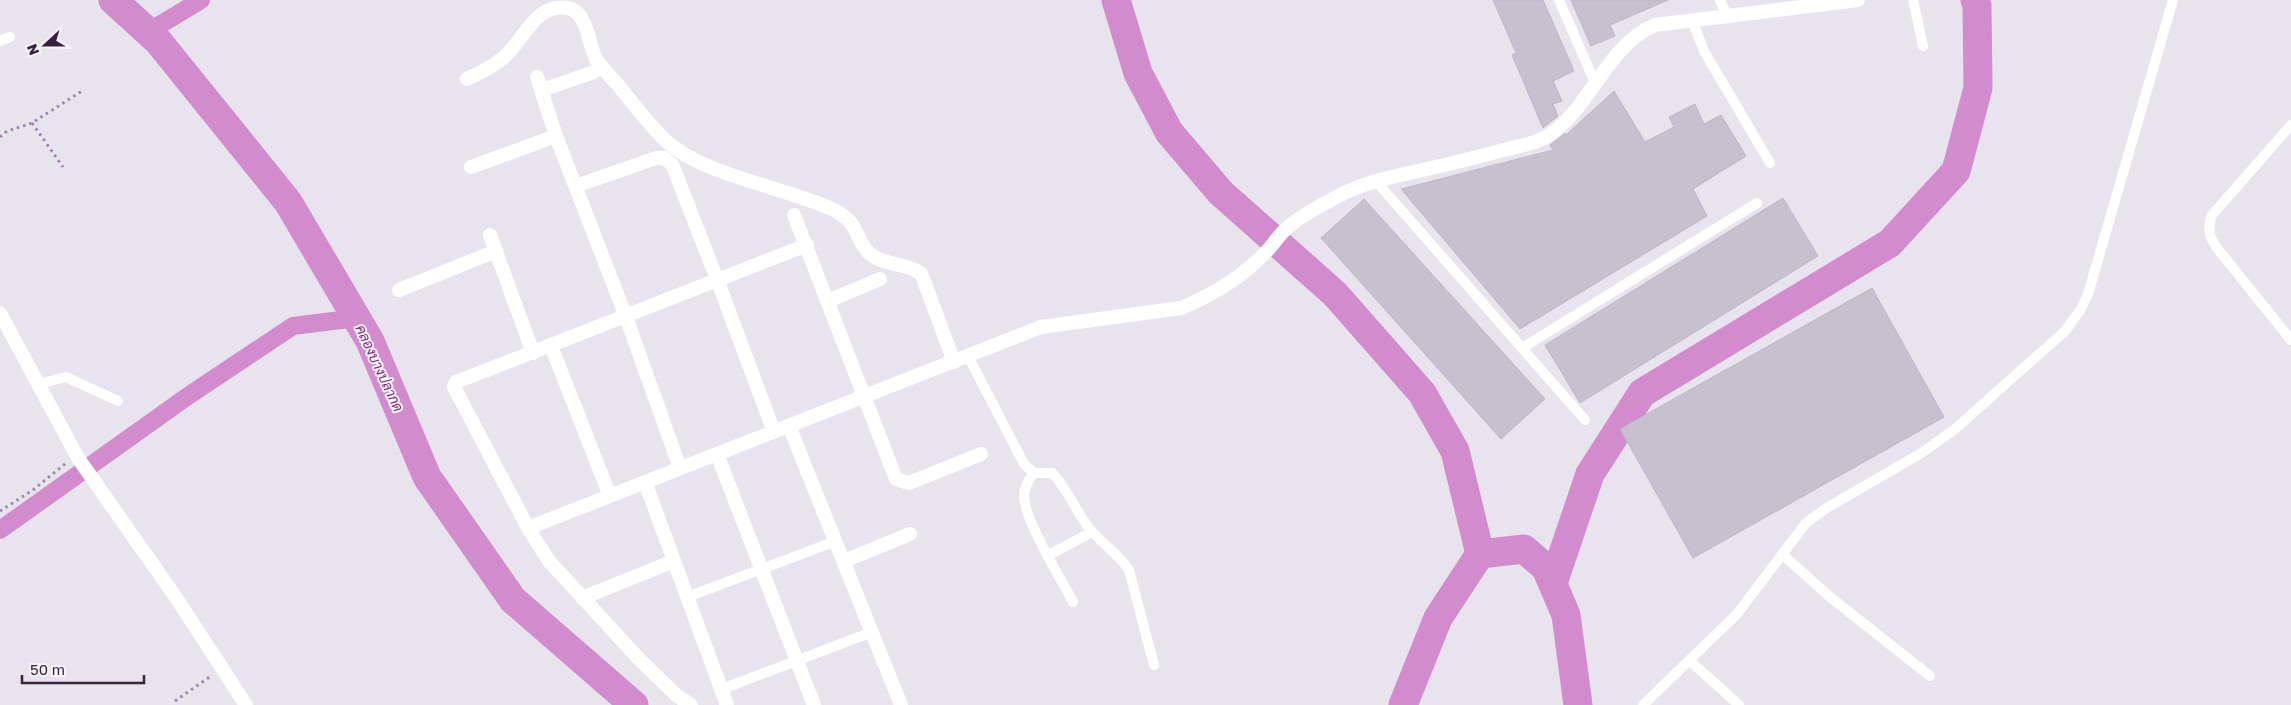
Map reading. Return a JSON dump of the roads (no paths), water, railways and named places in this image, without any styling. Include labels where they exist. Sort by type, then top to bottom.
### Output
[{"type":"street","points":[[528,528],[1041,327],[1181,308],[1222,289],[1266,253],[1286,228],[1344,193],[1375,180],[1473,159],[1542,139],[1559,128],[1596,85],[1623,47],[1643,30],[1654,25],[1858,0]]},
{"type":"street","points":[[468,79],[504,58],[542,12],[555,7],[570,8],[577,13],[585,25],[597,60],[661,137],[676,150],[698,161],[834,210],[855,227],[869,253],[884,261],[911,267],[921,273],[954,362]]},
{"type":"street","points":[[542,90],[594,72]]},
{"type":"street","points":[[537,77],[556,136],[626,317],[680,468]]},
{"type":"street","points":[[471,168],[556,136]]},
{"type":"street","points":[[576,186],[656,158],[664,158],[672,164],[774,432]]},
{"type":"street","points":[[794,215],[896,479],[909,484],[981,454]]},
{"type":"street","points":[[490,235],[533,353]]},
{"type":"street","points":[[690,705],[676,696],[645,665],[549,561],[528,528],[454,387],[456,382],[807,246]]},
{"type":"street","points":[[399,290],[496,251]]},
{"type":"street","points":[[828,301],[880,279]]},
{"type":"street","points":[[0,313],[77,457],[246,705]]},
{"type":"street","points":[[551,346],[610,496]]},
{"type":"street","points":[[789,426],[901,705]]},
{"type":"street","points":[[717,454],[814,705]]},
{"type":"street","points":[[645,482],[727,705]]},
{"type":"street","points":[[844,561],[910,534]]},
{"type":"street","points":[[582,598],[674,560]]},
{"type":"lane","points":[[1559,0],[1596,85]]},
{"type":"lane","points":[[1720,0],[1727,16]]},
{"type":"lane","points":[[1913,0],[1923,46]]},
{"type":"lane","points":[[1643,705],[1737,614],[1806,523],[1825,509],[1923,452],[1955,429],[2065,331],[2082,309],[2088,294],[2173,0]]},
{"type":"lane","points":[[1692,20],[1704,51],[1770,163]]},
{"type":"lane","points":[[2290,336],[2217,248],[2210,237],[2208,228],[2212,215],[2291,124]]},
{"type":"lane","points":[[1375,180],[1585,420]]},
{"type":"lane","points":[[1522,348],[1757,203]]},
{"type":"lane","points":[[968,356],[1012,446],[1024,464],[1034,473],[1052,474],[1062,483],[1092,532],[1122,558],[1129,570],[1154,665]]},
{"type":"lane","points":[[38,384],[66,377],[118,401]]},
{"type":"lane","points":[[1034,473],[1027,482],[1024,496],[1029,517],[1073,602]]},
{"type":"lane","points":[[1049,555],[1092,532]]},
{"type":"lane","points":[[687,597],[836,541]]},
{"type":"lane","points":[[1782,554],[1830,597],[1930,676]]},
{"type":"lane","points":[[722,689],[872,632]]},
{"type":"lane","points":[[1690,661],[1739,705]]},
{"type":"waterway","name":"คลองบางปลากด","points":[[113,0],[158,41],[288,202],[370,341],[427,477],[513,600],[634,705]]},
{"type":"waterway","points":[[148,32],[201,0]]},
{"type":"waterway","points":[[1116,0],[1138,73],[1169,132],[1221,193],[1335,294],[1422,393],[1455,451],[1480,554]]},
{"type":"waterway","points":[[1553,583],[1590,474],[1642,393],[1890,243],[1956,171],[1978,88],[1977,5],[1975,0]]},
{"type":"waterway","points":[[0,530],[188,396],[293,326],[357,318]]},
{"type":"waterway","name":"คลองบางปลากด","points":[[1403,705],[1438,618],[1480,554],[1524,549],[1546,568],[1566,615],[1578,705]]}]
